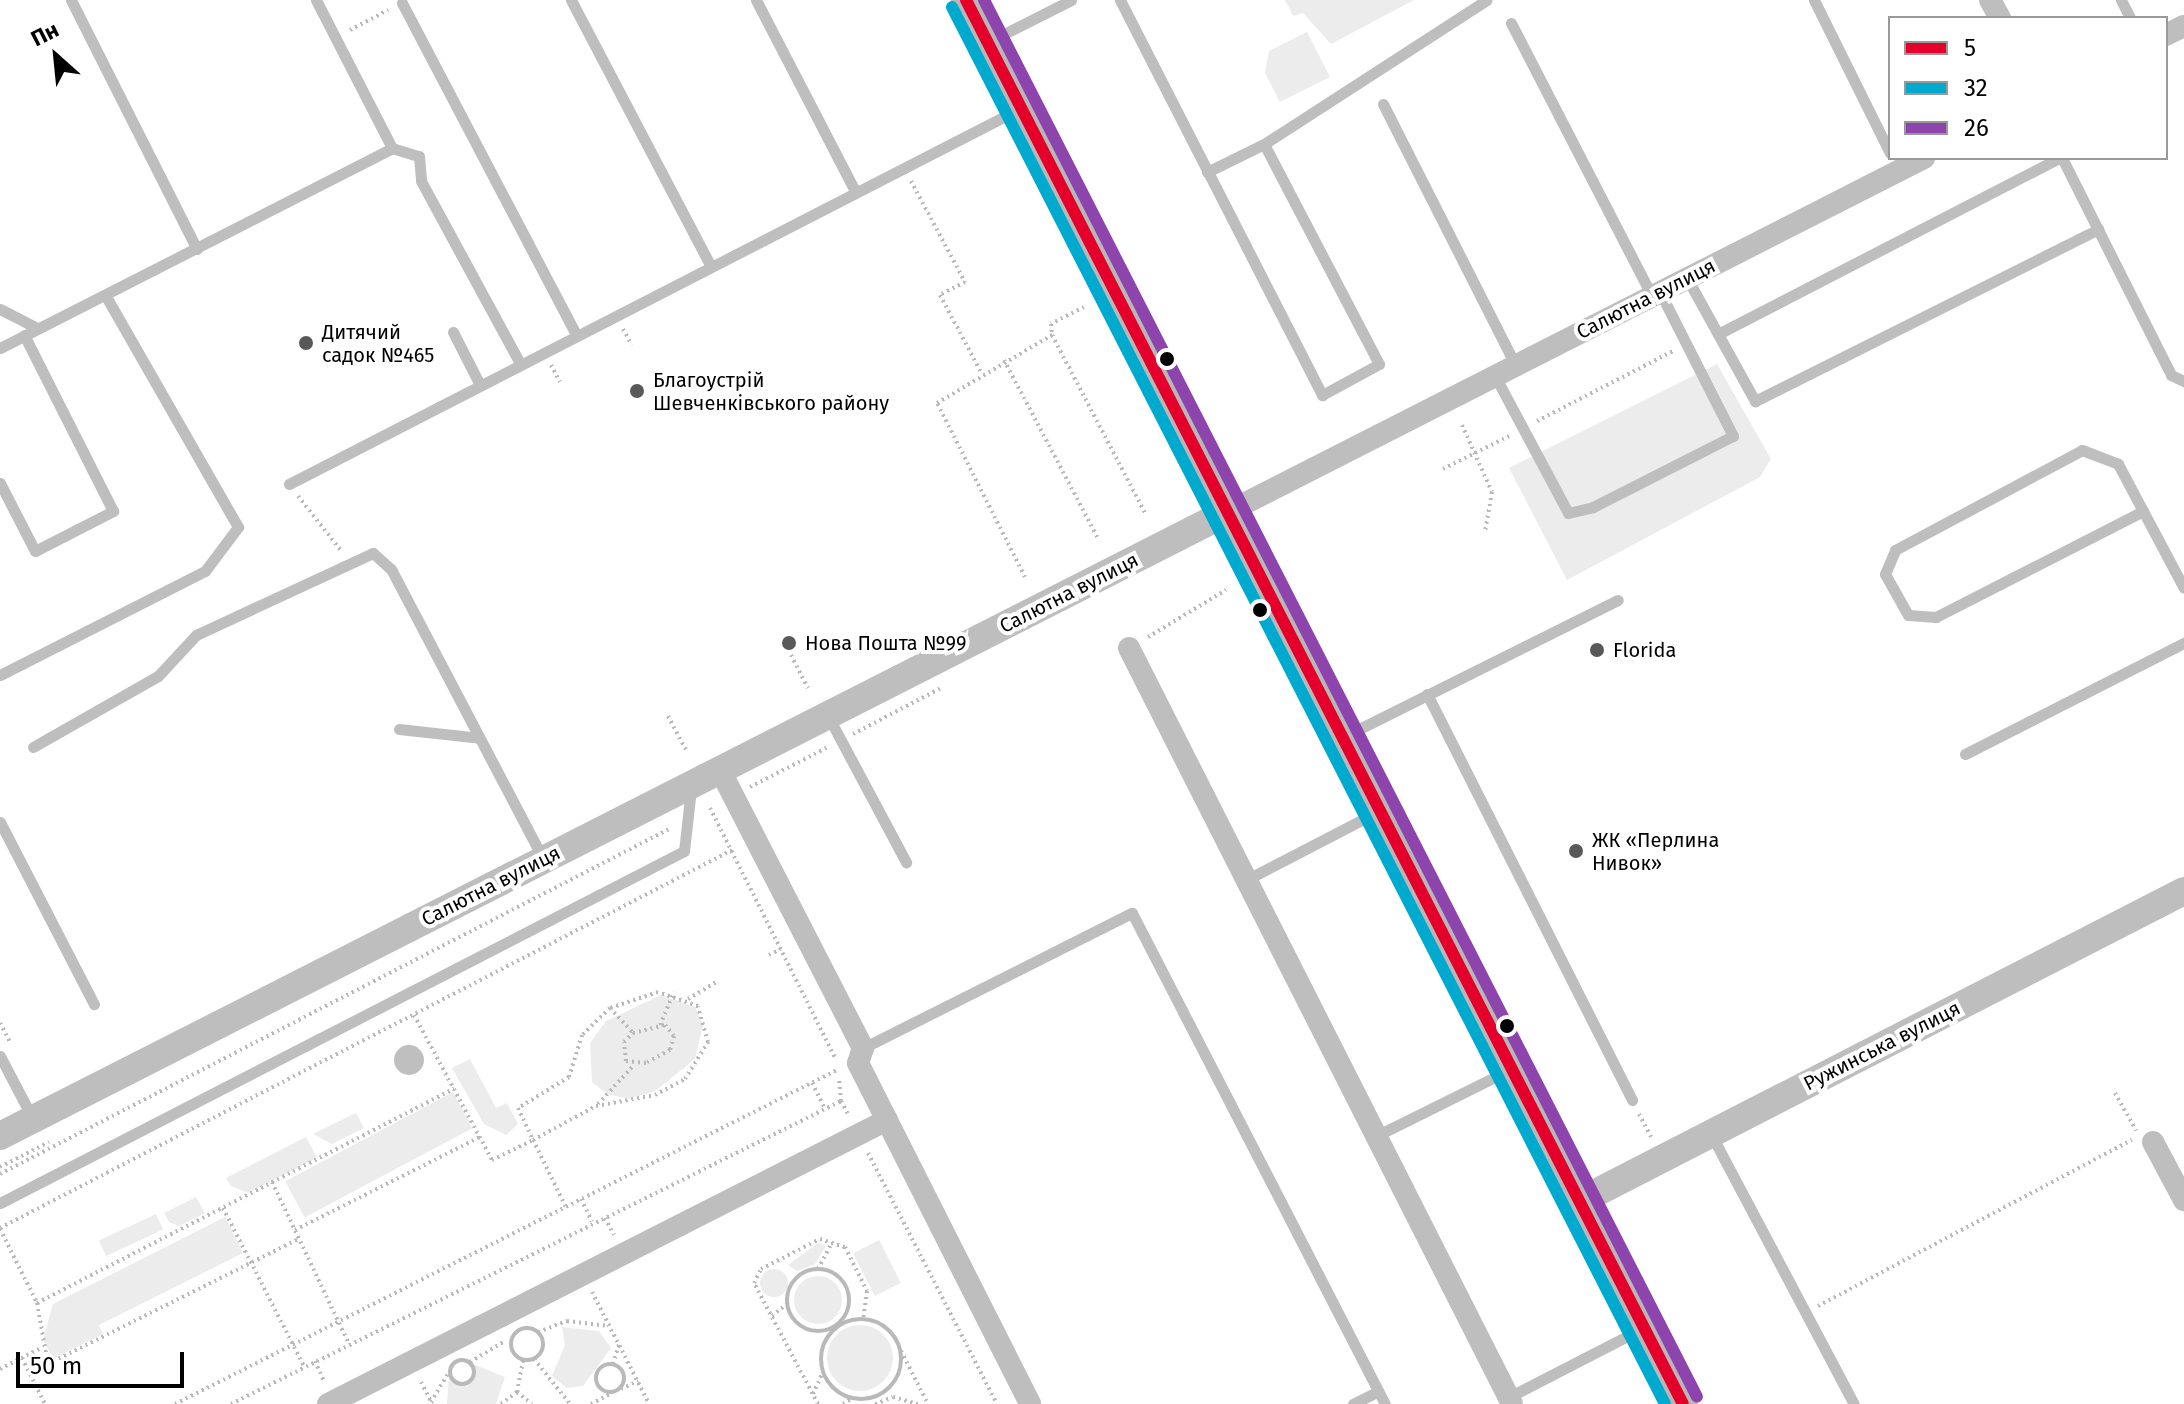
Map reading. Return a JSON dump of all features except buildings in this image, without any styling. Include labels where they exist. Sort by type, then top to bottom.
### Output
[{"type":"main road","points":[[966,0],[1683,1404]]},
{"type":"street","name":"Салютна вулиця","points":[[0,1136],[1656,294],[1894,161]]},
{"type":"street","points":[[1129,648],[1510,1401]]},
{"type":"street","points":[[720,770],[863,1048],[858,1063],[1030,1404]]},
{"type":"street","name":"Ружинська вулиця","points":[[1580,1201],[2184,891]]},
{"type":"street","points":[[328,1404],[887,1120]]},
{"type":"street","points":[[2153,1142],[2184,1200]]},
{"type":"lane","points":[[71,0],[197,249]]},
{"type":"lane","points":[[316,0],[392,148]]},
{"type":"lane","points":[[571,0],[711,267]]},
{"type":"lane","points":[[756,0],[856,193]]},
{"type":"lane","points":[[988,42],[1071,0]]},
{"type":"lane","points":[[1120,0],[1322,395],[1379,364],[1264,144]]},
{"type":"lane","points":[[1207,172],[1264,144],[1487,0]]},
{"type":"lane","points":[[1814,0],[1888,149]]},
{"type":"lane","points":[[402,3],[577,336]]},
{"type":"lane","points":[[1495,376],[1568,513],[1733,436],[1688,344],[1656,294],[1511,23]]},
{"type":"lane","points":[[1383,104],[1516,366]]},
{"type":"lane","points":[[289,484],[1021,108]]},
{"type":"lane","points":[[0,348],[392,148],[419,156],[421,181],[521,365]]},
{"type":"lane","points":[[1718,334],[2056,160]]},
{"type":"lane","points":[[2061,160],[2171,375],[2184,381]]},
{"type":"lane","points":[[1687,278],[1755,401],[2098,229]]},
{"type":"lane","points":[[0,675],[205,571],[238,527],[105,295]]},
{"type":"lane","points":[[0,309],[37,328]]},
{"type":"lane","points":[[453,332],[480,385]]},
{"type":"lane","points":[[0,483],[35,551],[113,511],[24,335]]},
{"type":"lane","points":[[2143,511],[1936,617],[1908,615],[1885,574],[1895,550],[2082,450],[2118,464],[2184,588]]},
{"type":"lane","points":[[33,747],[158,676],[196,635],[348,559],[384,558],[543,860]]},
{"type":"lane","points":[[1343,737],[1618,600]]},
{"type":"lane","points":[[1965,754],[2184,643]]},
{"type":"lane","points":[[1427,694],[1632,1100]]},
{"type":"lane","points":[[827,715],[906,862]]},
{"type":"lane","points":[[399,729],[480,738]]},
{"type":"lane","points":[[0,1203],[684,851],[692,784]]},
{"type":"lane","points":[[1246,880],[1379,811]]},
{"type":"lane","points":[[0,822],[94,1004]]},
{"type":"lane","points":[[863,1048],[1132,913],[1385,1404]]},
{"type":"lane","points":[[0,1056],[33,1119]]},
{"type":"lane","points":[[1375,1137],[1511,1069]]},
{"type":"lane","points":[[1711,1134],[1854,1404]]},
{"type":"lane","points":[[1510,1401],[1644,1328]]},
{"type":"lane","points":[[1353,1404],[1378,1391]]},
{"type":"path","points":[[335,37],[402,3]]},
{"type":"path","points":[[904,169],[965,282],[940,295],[981,372]]},
{"type":"path","points":[[1084,307],[1051,324],[1052,335],[1146,515]]},
{"type":"path","points":[[1025,577],[938,413],[941,394],[1052,335]]},
{"type":"path","points":[[1443,469],[1688,344]]},
{"type":"path","points":[[1004,360],[1099,540]]},
{"type":"path","points":[[1462,425],[1492,492],[1485,530]]},
{"type":"path","points":[[289,484],[348,559]]},
{"type":"path","points":[[1129,648],[1226,590]]},
{"type":"path","points":[[791,655],[808,688]]},
{"type":"path","points":[[0,1174],[954,682]]},
{"type":"path","points":[[668,716],[686,750]]},
{"type":"path","points":[[710,808],[838,1070],[841,1101],[997,1404]]},
{"type":"path","points":[[299,1239],[48,1364],[41,1348],[37,1303],[0,1229],[732,850]]},
{"type":"path","points":[[769,955],[781,949]]},
{"type":"path","points":[[688,999],[716,982]]},
{"type":"path","points":[[414,1014],[492,1160],[533,1140],[596,1106],[655,1095],[685,1079],[708,1042],[698,1006],[674,992],[610,1008],[577,1042],[569,1077],[518,1108],[533,1140],[566,1207]]},
{"type":"path","points":[[660,1025],[674,992]]},
{"type":"path","points":[[610,1008],[633,1033]]},
{"type":"path","points":[[596,1106],[634,1065],[662,1057],[675,1044],[671,1029],[660,1025],[633,1033],[622,1052],[634,1065]]},
{"type":"path","points":[[175,1404],[838,1070]]},
{"type":"path","points":[[812,1083],[825,1108]]},
{"type":"path","points":[[37,1303],[454,1089]]},
{"type":"path","points":[[1805,1313],[2139,1136],[2115,1093]]},
{"type":"path","points":[[1632,1100],[1651,1137]]},
{"type":"path","points":[[231,1404],[841,1101]]},
{"type":"path","points":[[295,1230],[480,1137]]},
{"type":"path","points":[[272,1182],[349,1344]]},
{"type":"path","points":[[581,1199],[593,1223]]},
{"type":"path","points":[[223,1208],[304,1367]]},
{"type":"path","points":[[818,1404],[754,1283],[761,1269],[820,1239],[845,1247],[867,1291],[863,1318]]},
{"type":"path","points":[[818,1269],[832,1243]]},
{"type":"path","points":[[772,1316],[788,1303],[799,1276],[818,1269],[837,1275],[848,1292],[839,1325],[823,1344],[823,1372],[813,1394]]},
{"type":"path","points":[[588,1282],[649,1404]]},
{"type":"path","points":[[788,1303],[804,1327],[839,1325],[863,1318],[887,1328],[928,1404]]},
{"type":"path","points":[[431,1403],[458,1361],[470,1362],[524,1327],[538,1332],[567,1321],[610,1326]]},
{"type":"path","points":[[534,1359],[543,1346],[538,1332]]},
{"type":"path","points":[[501,1404],[517,1392],[523,1360],[512,1337]]},
{"type":"path","points":[[613,1364],[619,1344]]},
{"type":"path","points":[[0,1369],[41,1348]]},
{"type":"path","points":[[843,1404],[853,1398],[880,1394],[898,1375],[900,1349]]},
{"type":"path","points":[[22,1358],[45,1404]]},
{"type":"path","points":[[523,1360],[534,1359]]},
{"type":"path","points":[[534,1359],[570,1404]]},
{"type":"path","points":[[451,1370],[454,1380],[468,1382],[470,1362]]},
{"type":"path","points":[[613,1364],[625,1378],[617,1391]]},
{"type":"path","points":[[613,1364],[600,1368],[596,1380],[603,1391],[617,1391]]},
{"type":"path","points":[[414,1369],[431,1403]]},
{"type":"path","points":[[823,1372],[853,1398]]},
{"type":"path","points":[[591,1404],[638,1381]]},
{"type":"path","points":[[517,1392],[532,1404]]},
{"type":"path","points":[[880,1394],[881,1401]]},
{"type":"path","points":[[875,1404],[881,1401],[918,1404]]},
{"type":"shaded area","points":[[1285,0],[1414,0],[1331,44],[1303,13],[1293,16]]},
{"type":"shaded area","points":[[1307,32],[1330,77],[1280,102],[1265,73],[1269,51]]},
{"type":"shaded area","points":[[1717,364],[1771,459],[1760,477],[1567,580],[1509,468]]},
{"type":"shaded area","points":[[661,995],[695,1007],[703,1025],[695,1059],[655,1091],[629,1099],[607,1094],[592,1082],[590,1043],[606,1021]]},
{"type":"shaded area","points":[[409,1045],[420,1049],[424,1060],[420,1071],[409,1075],[398,1071],[394,1060],[398,1049]]},
{"type":"shaded area","points":[[470,1059],[496,1108],[507,1103],[518,1124],[506,1135],[484,1124],[452,1068]]},
{"type":"shaded area","points":[[453,1092],[472,1128],[304,1217],[285,1181]]},
{"type":"shaded area","points":[[356,1113],[364,1128],[332,1144],[313,1134]]},
{"type":"shaded area","points":[[306,1137],[317,1158],[248,1193],[231,1186],[226,1178]]},
{"type":"shaded area","points":[[196,1197],[205,1213],[179,1226],[169,1222],[164,1213]]},
{"type":"shaded area","points":[[156,1214],[163,1229],[106,1256],[99,1241]]},
{"type":"shaded area","points":[[225,1217],[243,1253],[99,1325],[103,1334],[53,1359],[43,1340],[53,1304]]},
{"type":"shaded area","points":[[879,1240],[901,1283],[875,1296],[853,1253]]},
{"type":"shaded area","points":[[818,1243],[826,1246],[815,1264],[797,1271],[788,1265]]},
{"type":"shaded area","points":[[774,1269],[784,1273],[788,1283],[784,1293],[774,1297],[764,1293],[760,1283],[764,1273]]},
{"type":"shaded area","points":[[818,1276],[835,1283],[842,1300],[835,1317],[818,1324],[801,1317],[794,1300],[801,1283]]},
{"type":"shaded area","points":[[866,1325],[884,1334],[891,1345],[891,1371],[884,1382],[873,1389],[854,1391],[841,1386],[832,1377],[827,1352],[832,1339],[841,1330]]},
{"type":"shaded area","points":[[562,1327],[599,1331],[611,1348],[583,1386],[567,1388],[552,1376],[565,1345]]},
{"type":"shaded area","points":[[473,1364],[505,1377],[496,1404],[447,1404],[449,1375],[467,1386],[476,1375]]},
{"type":"transit line","name":"5","points":[[966,0],[1683,1404]]},
{"type":"transit line","name":"26","points":[[984,0],[1697,1397]]},
{"type":"transit line","name":"32","points":[[952,7],[1665,1404]]},
{"type":"place","name":"Дитячий садок №465","points":[[306,343]]},
{"type":"place","name":"Благоустрій Шевченківського району","points":[[637,391]]},
{"type":"place","name":"Нова Пошта №99","points":[[789,643]]},
{"type":"place","name":"Florida","points":[[1597,650]]},
{"type":"place","name":"ЖК «Перлина Нивок»","points":[[1576,851]]}]
